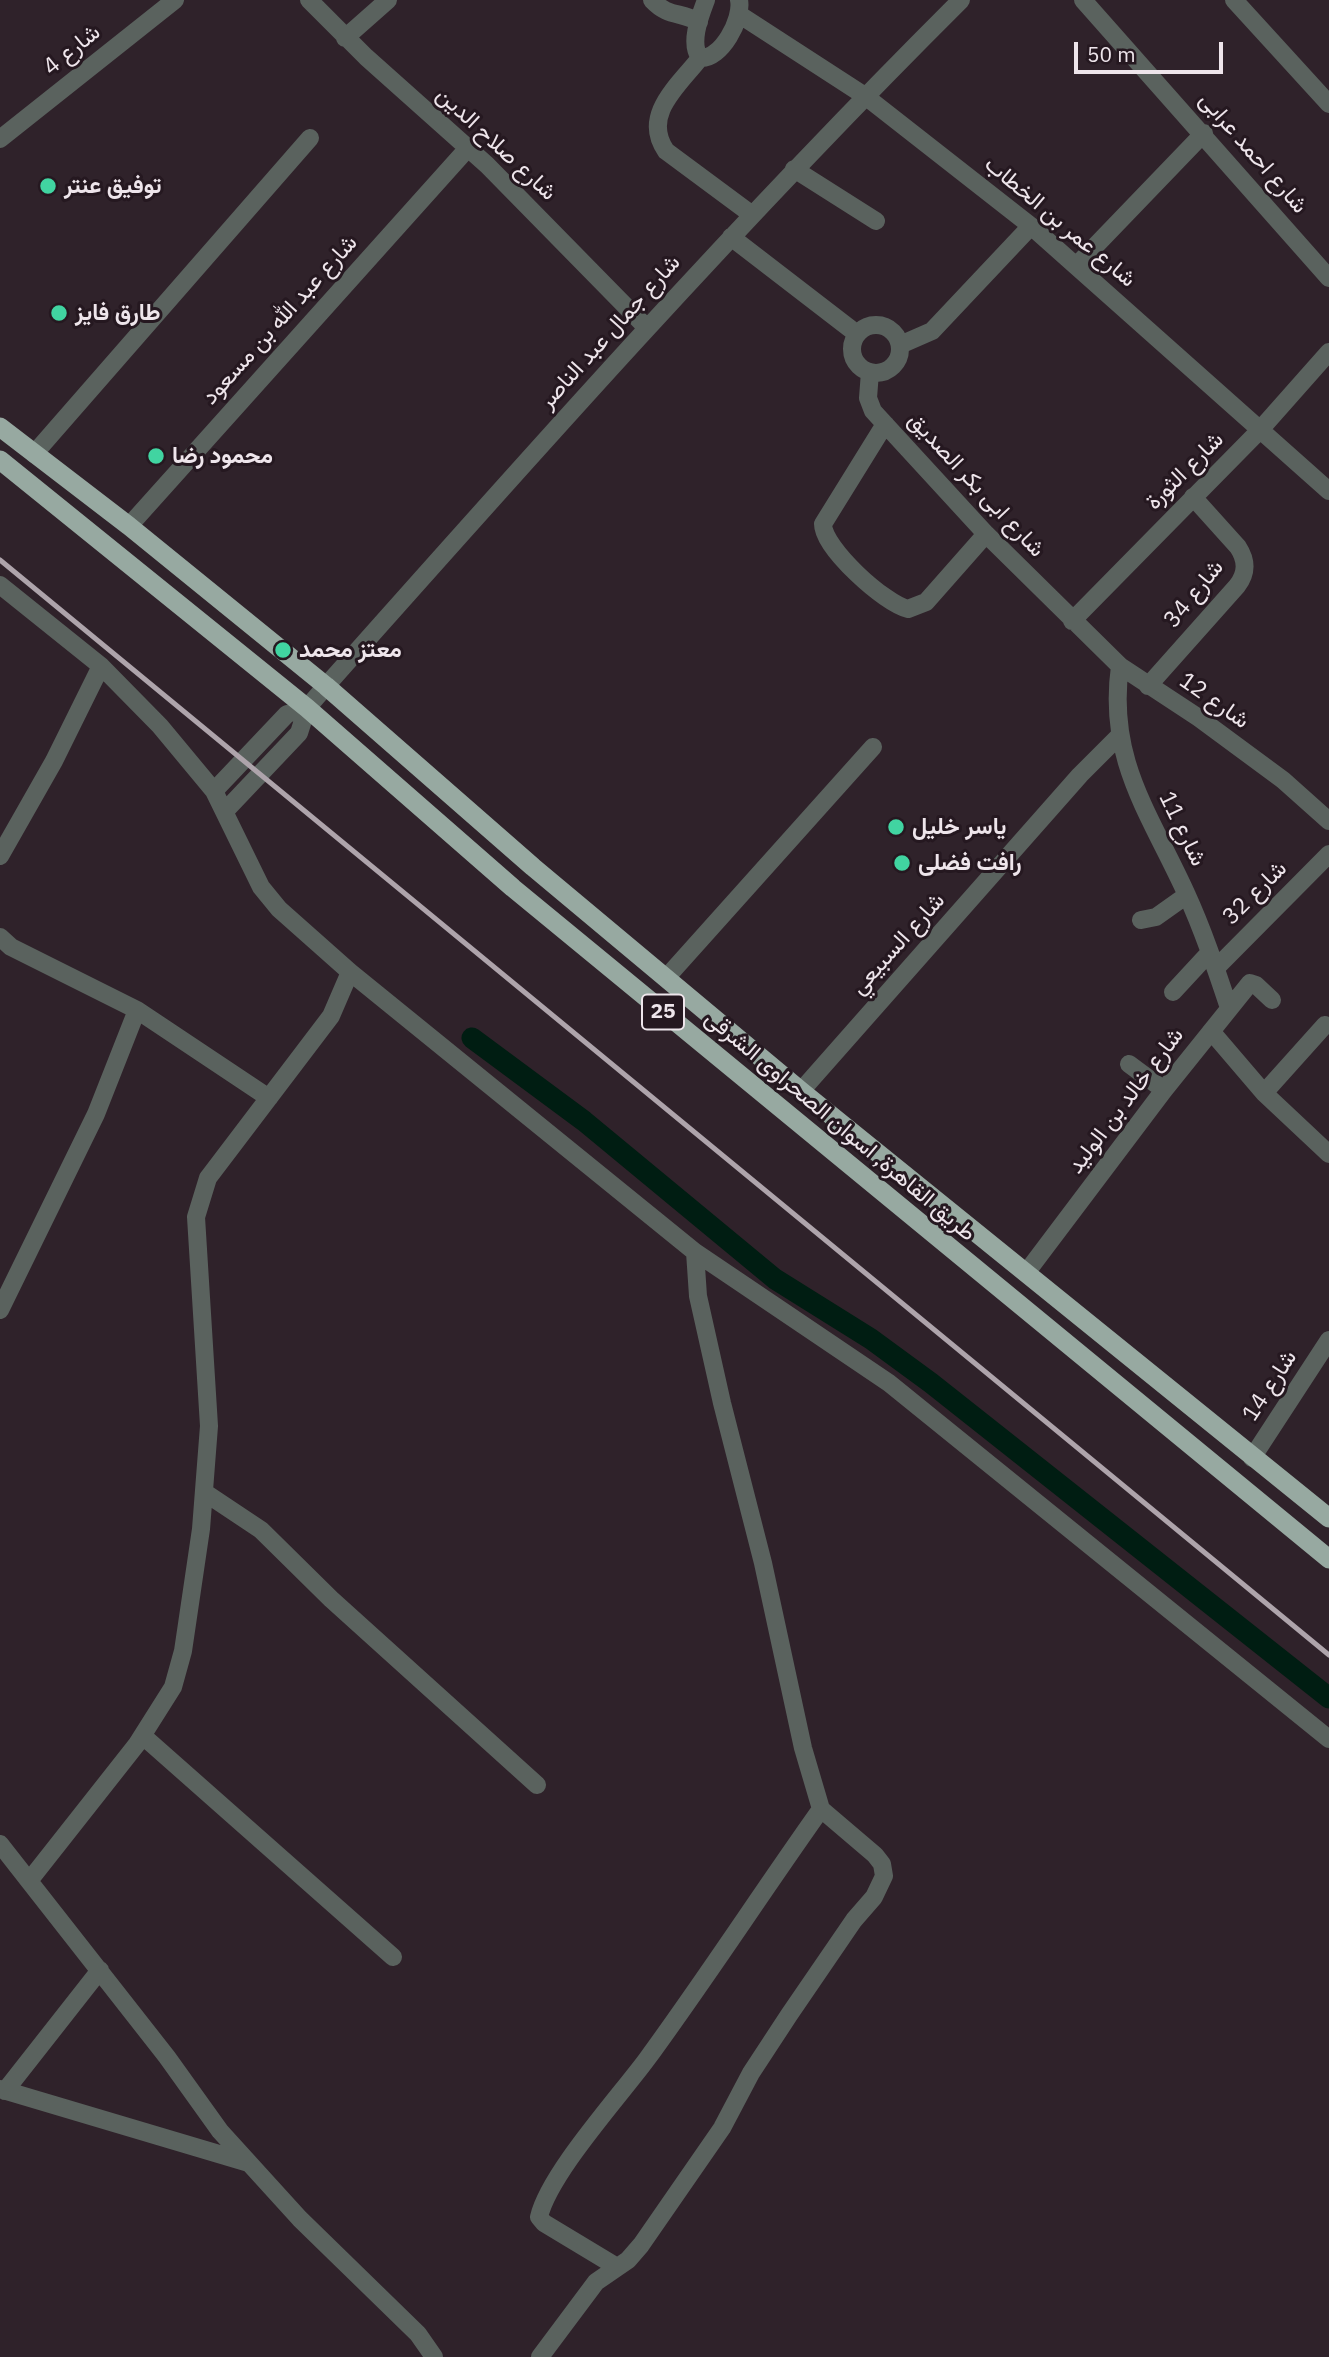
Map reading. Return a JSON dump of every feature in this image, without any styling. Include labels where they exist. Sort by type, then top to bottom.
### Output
[{"type":"highway","name":"طريق القاهرة, اسوان الصحراوى الشرقى","points":[[0,427],[129,526],[326,686],[533,867],[801,1091],[1329,1518]]},
{"type":"highway","name":"طريق القاهرة, اسوان الصحراوى الشرقى","points":[[0,460],[307,708],[523,897],[1329,1559]]},
{"type":"street","name":"شارع 4","points":[[0,139],[175,0]]},
{"type":"street","name":"شارع صلاح الدين","points":[[309,0],[345,38],[468,148],[646,327]]},
{"type":"street","points":[[345,38],[388,0]]},
{"type":"street","points":[[652,0],[668,14],[687,16],[699,22]]},
{"type":"street","points":[[700,58],[696,50],[699,22],[706,0]]},
{"type":"street","name":"شارع جمال عبد الناصر","points":[[226,810],[299,733],[307,708],[326,686],[646,327],[794,169],[961,0]]},
{"type":"street","name":"شارع احمد عرابى","points":[[1083,0],[1204,133],[1329,278]]},
{"type":"street","points":[[1234,0],[1329,104]]},
{"type":"street","points":[[740,7],[736,26],[714,54],[700,58],[661,107],[656,130],[666,151],[751,214]]},
{"type":"street","name":"شارع عمر بن الخطاب","points":[[740,7],[865,96],[1031,226],[1329,491]]},
{"type":"street","points":[[1077,265],[1204,133]]},
{"type":"street","points":[[34,454],[310,138]]},
{"type":"street","name":"شارع عبد الله بن مسعود","points":[[129,526],[468,148]]},
{"type":"street","points":[[794,169],[876,221]]},
{"type":"street","points":[[900,345],[892,331],[878,325],[870,325],[857,334],[854,357],[857,363],[870,372],[878,372],[892,366],[900,345],[932,331],[1031,226]]},
{"type":"street","points":[[731,237],[857,334]]},
{"type":"street","name":"شارع الثورة","points":[[1072,621],[1259,431],[1329,352]]},
{"type":"street","name":"شارع ابى بكر الصديق","points":[[870,372],[868,398],[873,411],[986,534],[1072,621]]},
{"type":"street","points":[[885,424],[823,524],[824,538],[836,553],[888,600],[908,609],[926,602],[986,534]]},
{"type":"street","name":"شارع 34","points":[[1148,686],[1237,586],[1245,571],[1243,554],[1193,497]]},
{"type":"street","points":[[0,584],[101,666],[160,726],[215,791],[226,810],[245,859],[261,887],[279,909],[350,972],[695,1251],[889,1383],[1329,1738]]},
{"type":"street","name":"شارع 12","points":[[1072,621],[1120,666],[1199,718],[1283,780],[1329,821]]},
{"type":"street","points":[[0,856],[54,761],[101,666]]},
{"type":"street","name":"شارع 11","points":[[1120,666],[1116,714],[1118,737],[1137,793],[1187,895],[1229,1008]]},
{"type":"street","name":"شارع جمال عبد الناصر","points":[[215,791],[287,714],[307,708]]},
{"type":"street","name":"شارع السبيعي","points":[[801,1091],[1080,775],[1118,737]]},
{"type":"street","points":[[666,978],[873,747]]},
{"type":"street","name":"شارع 32","points":[[1173,992],[1213,960],[1329,854]]},
{"type":"street","points":[[1141,920],[1156,917],[1187,895]]},
{"type":"street","points":[[0,937],[11,947],[137,1010],[269,1098]]},
{"type":"street","points":[[29,1881],[143,1736],[163,1707],[180,1665],[204,1492],[209,1426],[197,1217],[208,1178],[331,1016],[350,972]]},
{"type":"street","name":"شارع خالد بن الوليد","points":[[1026,1273],[1229,1008],[1253,983],[1272,1000]]},
{"type":"street","points":[[0,1310],[96,1114],[137,1010]]},
{"type":"street","points":[[1264,1093],[1325,1025]]},
{"type":"street","points":[[1211,1031],[1264,1093],[1329,1154]]},
{"type":"street","points":[[1129,1064],[1164,1090]]},
{"type":"street","points":[[540,2357],[596,2282],[641,2245],[722,2128],[751,2073],[789,2015],[883,1881],[882,1864],[821,1809],[803,1748],[763,1563],[722,1403],[698,1296],[695,1251]]},
{"type":"street","name":"شارع 14","points":[[1252,1458],[1329,1340]]},
{"type":"street","points":[[204,1492],[261,1530],[331,1599],[537,1785]]},
{"type":"street","points":[[143,1736],[393,1957]]},
{"type":"street","points":[[617,2267],[544,2223],[539,2217],[542,2208],[559,2176],[649,2057],[821,1809]]},
{"type":"street","points":[[0,1844],[100,1970],[220,2131],[300,2219],[418,2334],[434,2357]]},
{"type":"street","points":[[100,1970],[2,2090],[249,2163]]},
{"type":"waterway","points":[[472,1038],[584,1121],[775,1279],[871,1339],[931,1383],[1329,1698]]},
{"type":"railway","points":[[0,560],[1329,1655]]},
{"type":"place","name":"توفيق عنتر","points":[[48,186]]},
{"type":"place","name":"طارق فايز","points":[[59,313]]},
{"type":"place","name":"محمود رضا","points":[[156,456]]},
{"type":"place","name":"معتز محمد","points":[[283,650]]},
{"type":"place","name":"ياسر خليل","points":[[896,827]]},
{"type":"place","name":"رافت فضلى","points":[[902,863]]}]
